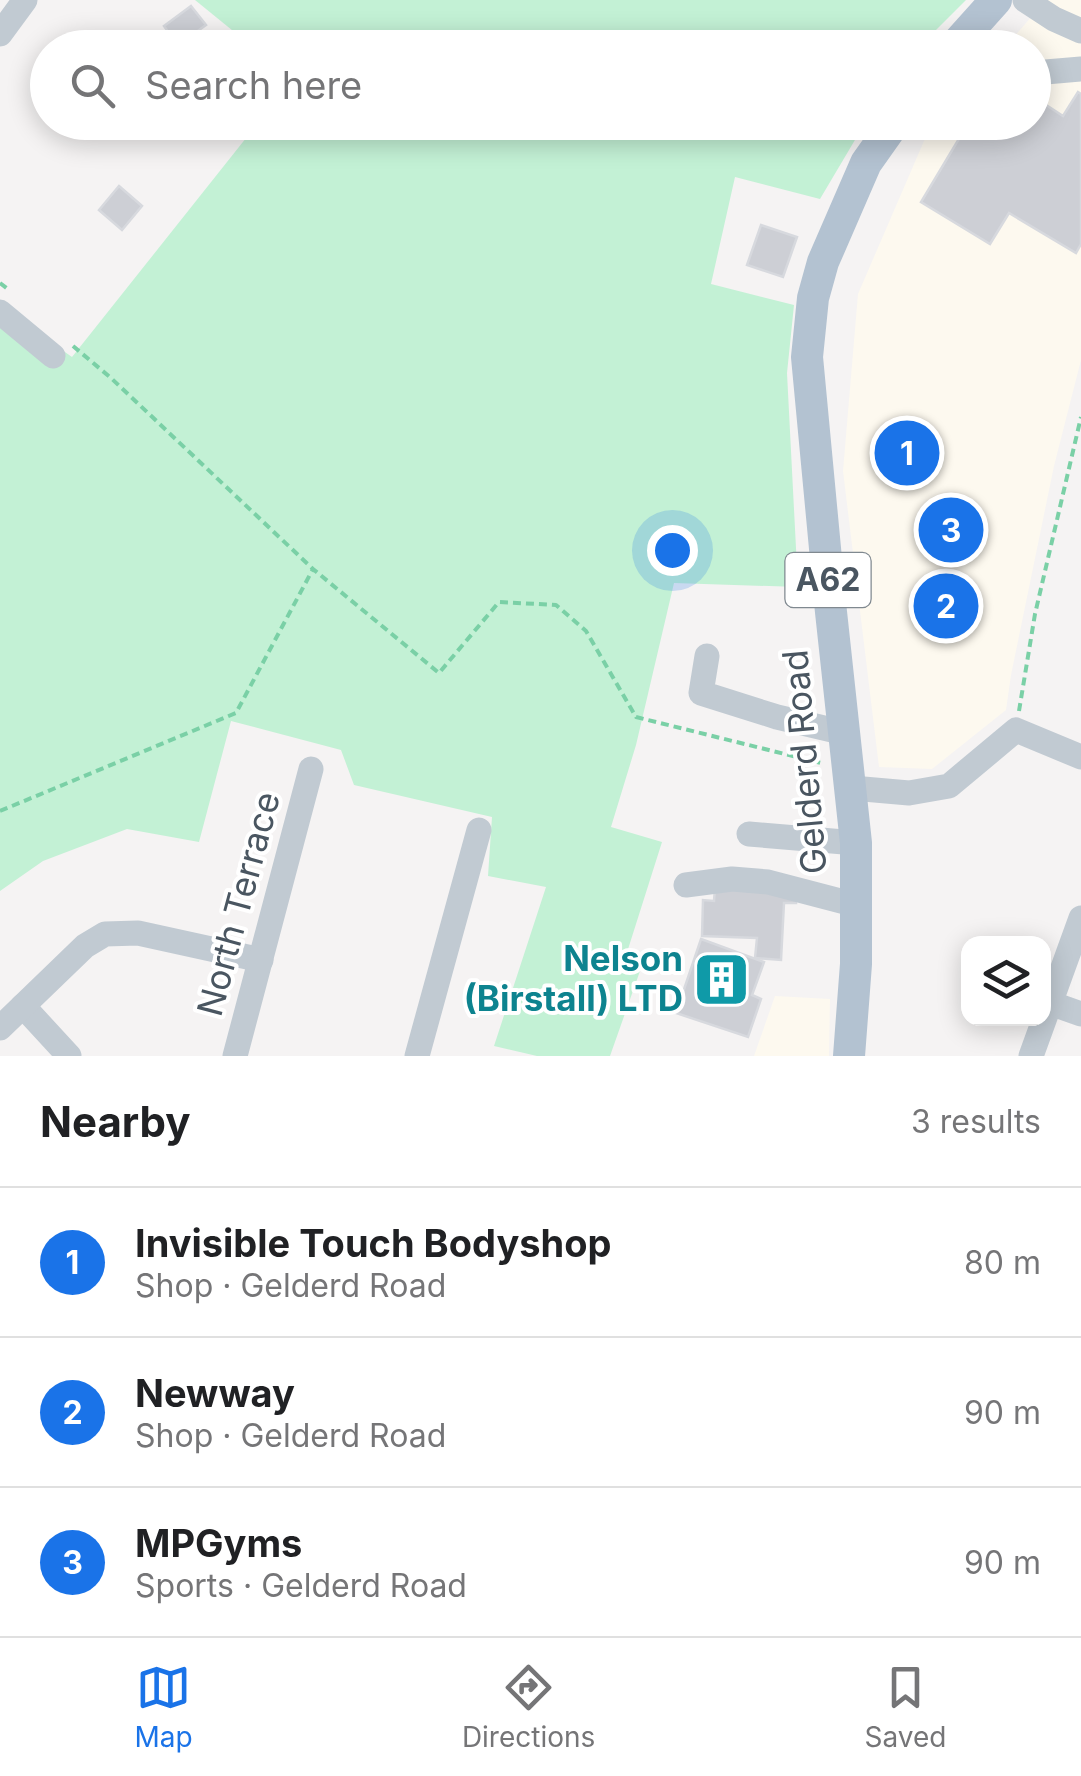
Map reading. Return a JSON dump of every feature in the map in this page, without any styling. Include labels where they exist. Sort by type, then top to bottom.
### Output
[{"type":"main road","points":[[969,30],[996,0]]},
{"type":"main road","name":"Gelderd Road","points":[[849,1056],[856,964],[856,843],[807,357],[813,298],[823,262],[866,163],[882,140]]},
{"type":"street","points":[[0,34],[25,0]]},
{"type":"street","points":[[1025,0],[1081,31]]},
{"type":"street","points":[[1051,72],[1081,69]]},
{"type":"street","points":[[7,303],[61,349]]},
{"type":"street","points":[[706,656],[700,694],[845,733]]},
{"type":"street","points":[[851,779],[909,793],[948,786],[1016,730],[1081,756]]},
{"type":"street","name":"North Terrace","points":[[236,1056],[311,769]]},
{"type":"street","points":[[417,1056],[479,830]]},
{"type":"street","points":[[750,834],[856,843]]},
{"type":"street","points":[[686,884],[732,879],[768,882],[856,906]]},
{"type":"street","points":[[1051,999],[1081,918]]},
{"type":"street","points":[[0,1028],[85,946],[105,934],[138,933],[261,960]]},
{"type":"street","points":[[1051,1002],[1081,1014]]},
{"type":"street","points":[[23,1006],[69,1056]]},
{"type":"street","points":[[1031,1054],[1041,1026]]},
{"type":"path","points":[[0,283],[7,303]]},
{"type":"path","points":[[61,349],[313,570],[439,672],[499,602],[556,606],[586,632],[636,717],[851,779]]},
{"type":"path","points":[[1016,730],[1036,614],[1081,417]]},
{"type":"path","points":[[0,811],[236,713],[313,570]]},
{"type":"shaded area","points":[[1046,0],[1081,0],[1081,360],[1054,466],[1006,710],[932,769],[879,767],[843,471],[858,294],[925,140],[1051,140],[1051,30],[1020,30]]},
{"type":"shaded area","points":[[775,996],[830,999],[829,1056],[754,1056]]},
{"type":"green space","points":[[195,0],[966,0],[936,30],[232,30]]},
{"type":"green space","points":[[244,140],[855,140],[820,199],[735,177],[711,284],[794,305],[787,373],[798,587],[674,583],[636,745],[611,827],[662,842],[623,965],[640,971],[610,1056],[537,1056],[494,1046],[546,887],[488,876],[492,817],[354,785],[341,750],[231,721],[199,842],[127,829],[43,861],[0,891],[0,306],[72,357]]},
{"type":"building","points":[[191,6],[206,25],[199,30],[167,30],[164,26]]},
{"type":"building","points":[[1078,92],[1081,94],[1081,244],[1076,253],[1009,213],[990,244],[921,202],[958,140],[1051,140],[1051,108],[1063,116]]},
{"type":"building","points":[[119,186],[142,206],[122,230],[99,210]]},
{"type":"building","points":[[761,225],[797,237],[783,277],[747,265]]},
{"type":"building","points":[[715,888],[796,892],[796,903],[784,903],[781,960],[755,958],[757,938],[702,936],[703,900],[714,901]]},
{"type":"building","name":"Nelson (Birstall) LTD","points":[[701,939],[764,962],[752,995],[761,999],[748,1037],[676,1013]]},
{"type":"place","name":"Invisible Touch Bodyshop","points":[[907,453]]},
{"type":"place","name":"MPGyms","points":[[951,530]]},
{"type":"place","name":"Newway","points":[[946,606]]},
{"type":"place","name":"Nelson (Birstall) LTD","points":[[722,979]]}]
